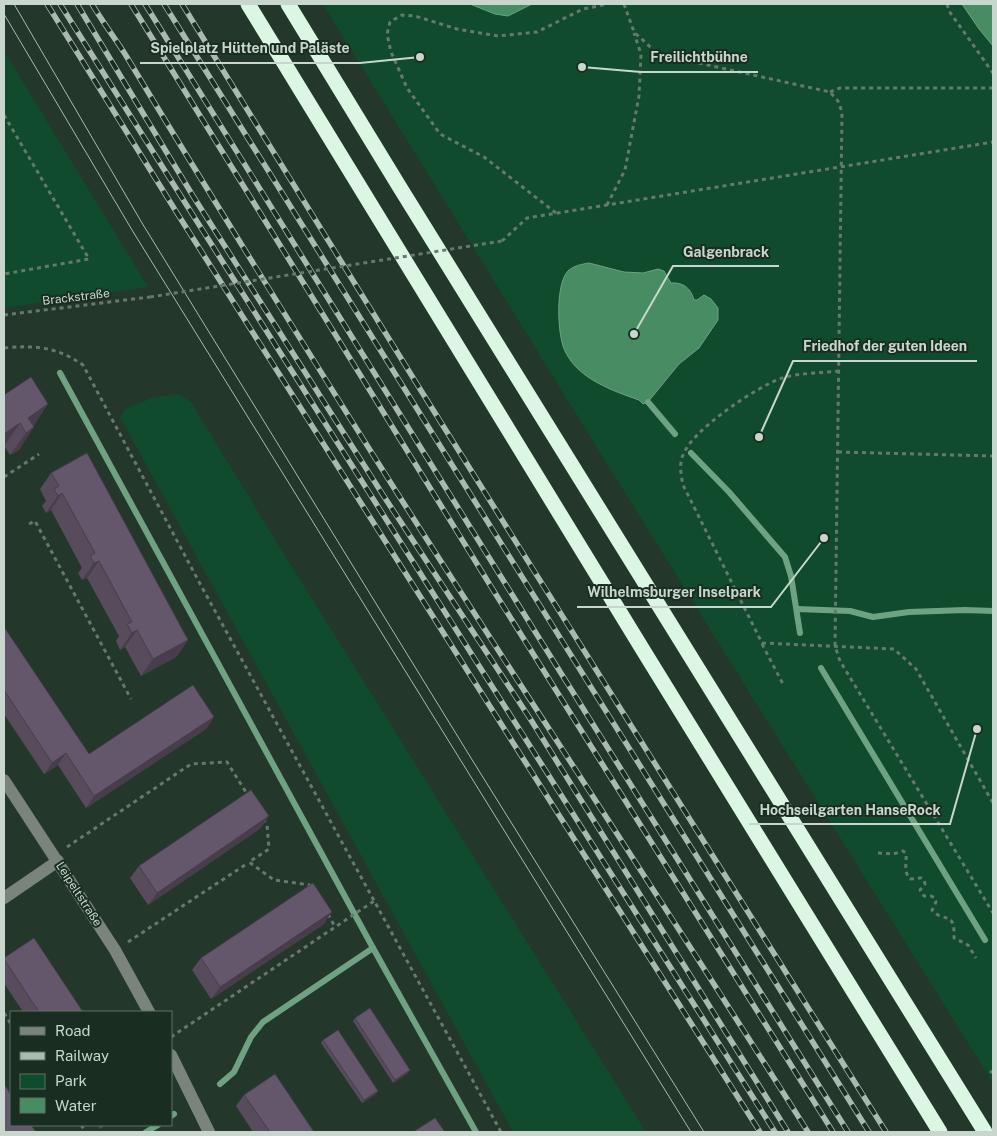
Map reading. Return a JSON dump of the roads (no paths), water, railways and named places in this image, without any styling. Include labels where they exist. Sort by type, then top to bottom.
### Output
[{"type":"highway","points":[[248,4],[940,1132]]},
{"type":"highway","points":[[288,4],[409,203],[985,1132]]},
{"type":"street","name":"Leipeltstraße","points":[[4,780],[115,950],[148,1011]]},
{"type":"street","points":[[4,898],[58,861]]},
{"type":"street","points":[[172,1057],[209,1132]]},
{"type":"water","points":[[470,4],[532,4],[508,16],[495,14]]},
{"type":"water","points":[[962,4],[993,4],[993,46],[979,29]]},
{"type":"water","points":[[589,263],[624,272],[643,273],[658,269],[664,271],[671,283],[683,285],[689,289],[694,300],[704,295],[711,299],[718,308],[718,320],[699,348],[679,364],[648,402],[643,404],[639,400],[618,393],[588,377],[572,362],[563,346],[559,324],[561,287],[568,271]]},
{"type":"waterway","points":[[60,373],[373,948],[476,1132]]},
{"type":"waterway","points":[[648,402],[675,434]]},
{"type":"waterway","points":[[691,453],[729,492],[785,557],[791,576],[800,633]]},
{"type":"waterway","points":[[797,609],[850,611],[873,617],[909,612],[993,611]]},
{"type":"waterway","points":[[821,668],[985,940]]},
{"type":"waterway","points":[[220,1084],[234,1072],[251,1037],[263,1022],[373,948]]},
{"type":"waterway","points":[[146,1132],[156,1126]]},
{"type":"tram line","points":[[14,4],[142,223],[471,758],[704,1132]]},
{"type":"tram line","points":[[4,14],[132,230],[691,1132]]},
{"type":"railway","points":[[47,4],[177,213],[760,1132]]},
{"type":"railway","points":[[60,4],[775,1132]]},
{"type":"railway","points":[[77,4],[193,196],[383,495],[531,720],[788,1132]]},
{"type":"railway","points":[[92,4],[125,54],[258,272],[394,488],[808,1132]]},
{"type":"railway","points":[[131,4],[495,593],[833,1132]]},
{"type":"railway","points":[[145,4],[848,1132]]},
{"type":"railway","points":[[164,4],[869,1132]]},
{"type":"railway","points":[[182,4],[420,389],[886,1132]]},
{"type":"place","name":"Spielplatz Hütten und Paläste","points":[[420,57]]},
{"type":"place","name":"Freilichtbühne","points":[[582,67]]},
{"type":"place","name":"Galgenbrack","points":[[634,334]]},
{"type":"place","name":"Friedhof der guten Ideen","points":[[759,437]]},
{"type":"place","name":"Wilhelmsburger Inselpark","points":[[824,538]]},
{"type":"place","name":"Hochseilgarten HanseRock","points":[[977,729]]}]
